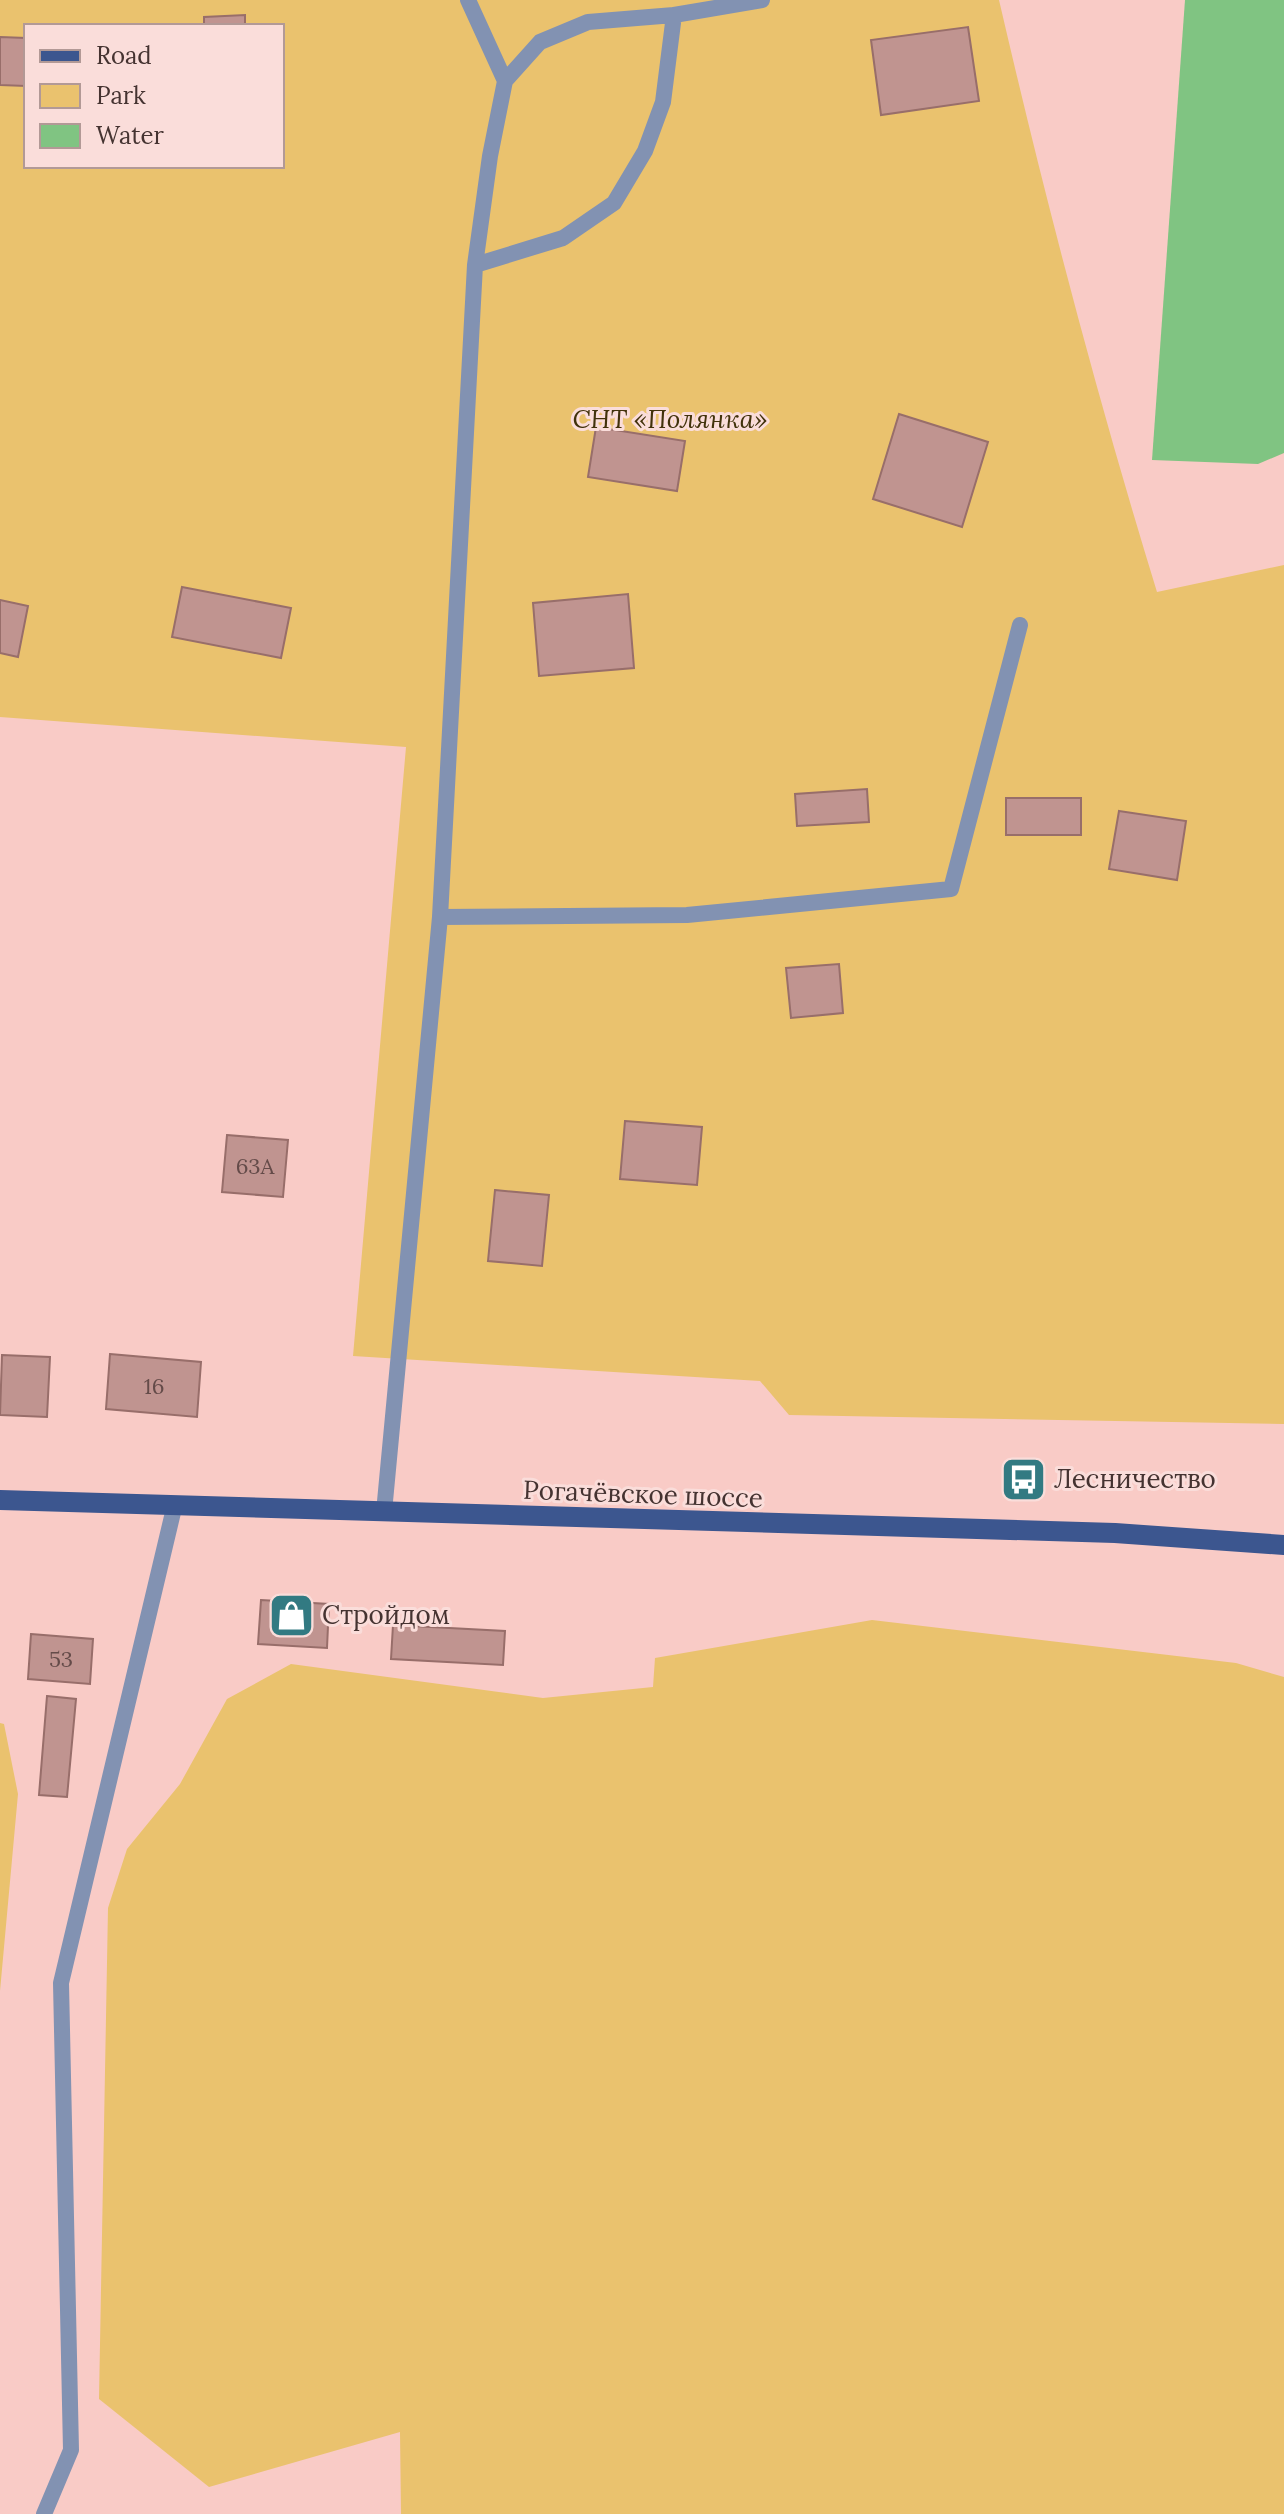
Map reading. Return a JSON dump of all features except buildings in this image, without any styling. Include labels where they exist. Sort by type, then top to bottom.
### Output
[{"type":"main road","name":"Рогачёвское шоссе","points":[[0,1500],[1115,1533],[1284,1545]]},
{"type":"lane","points":[[468,0],[505,81]]},
{"type":"lane","points":[[384,1512],[440,917],[475,265],[490,156],[505,81],[540,42],[588,22],[674,15],[762,0]]},
{"type":"lane","points":[[475,265],[563,238],[614,203],[645,151],[663,102],[674,15]]},
{"type":"lane","points":[[440,917],[687,915],[951,889],[1020,625]]},
{"type":"lane","points":[[44,2514],[71,2450],[61,1983],[175,1504]]},
{"type":"green space","name":"СНТ «Полянка»","points":[[0,0],[999,0],[1073,298],[1157,592],[1284,565],[1284,1424],[789,1415],[760,1381],[353,1356],[406,747],[0,717]]},
{"type":"green space","points":[[872,1620],[1236,1663],[1284,1677],[1284,2514],[401,2514],[400,2432],[209,2487],[99,2399],[108,1908],[127,1849],[180,1784],[227,1699],[291,1664],[543,1698],[653,1687],[655,1658]]},
{"type":"green space","points":[[0,1723],[4,1724],[18,1794],[0,1991]]},
{"type":"water","points":[[1185,0],[1284,0],[1284,453],[1258,464],[1152,460]]},
{"type":"place","name":"Лесничество","points":[[1023,1479]]},
{"type":"place","name":"Стройдом","points":[[291,1615]]}]
